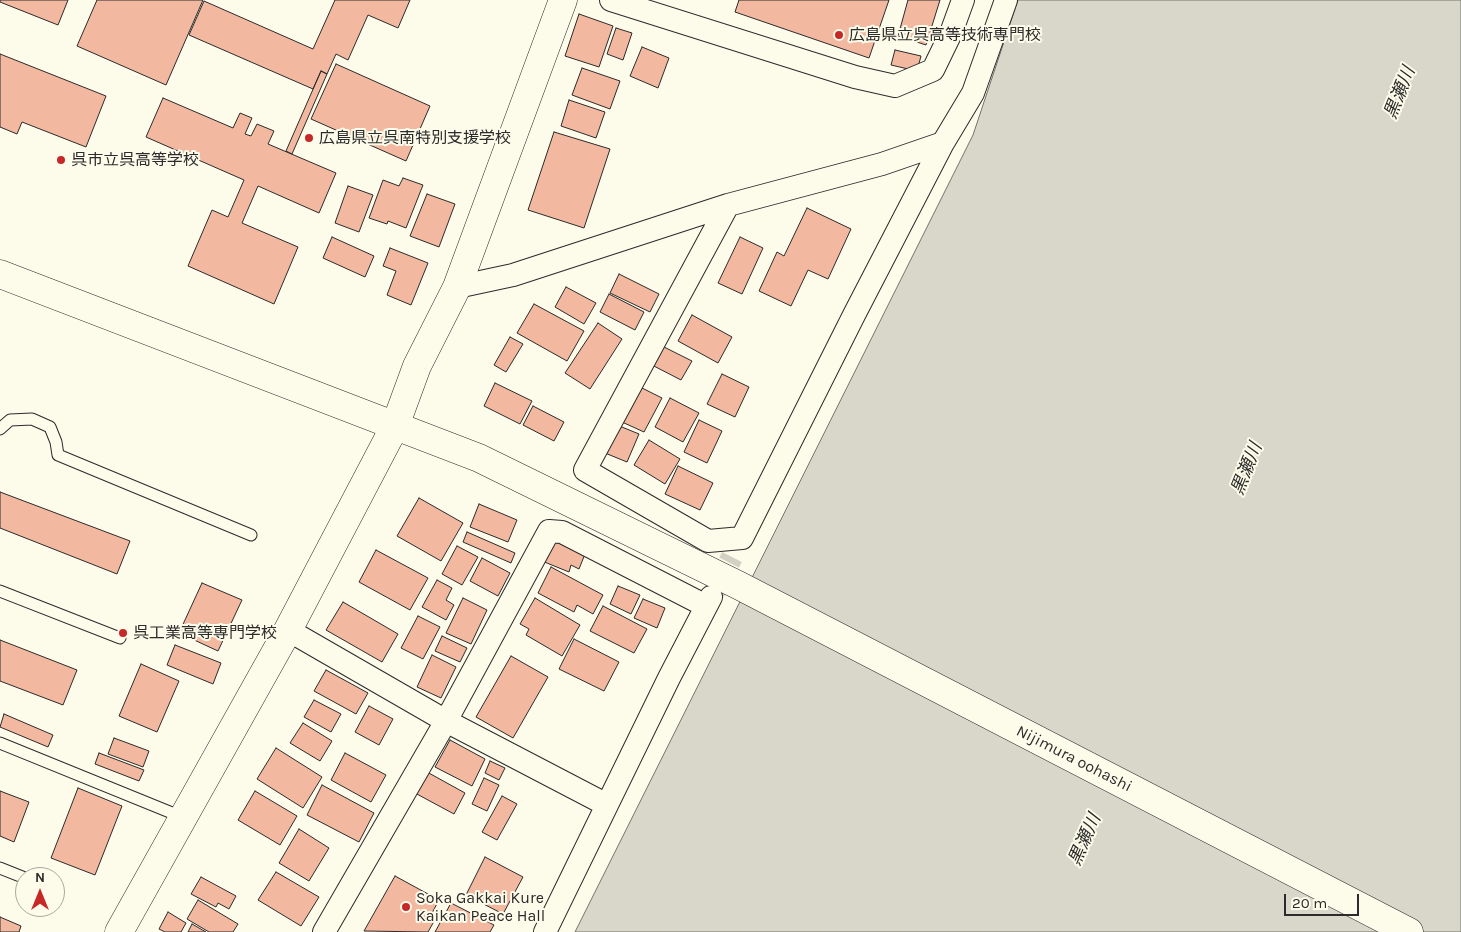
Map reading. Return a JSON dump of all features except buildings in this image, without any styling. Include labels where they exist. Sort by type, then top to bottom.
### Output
[{"type":"street","points":[[119,932],[288,630],[395,426],[417,366],[457,287],[563,0]]},
{"type":"street","points":[[611,0],[855,77],[895,86],[933,70],[951,33],[963,0]]},
{"type":"street","points":[[728,205],[585,470],[708,541],[737,548],[858,306],[943,143],[973,93],[1006,0]]},
{"type":"street","points":[[457,287],[513,275],[728,205],[882,164],[943,143]]},
{"type":"street","name":"Nijimura oohashi","points":[[0,274],[479,458],[738,585],[1409,932]]},
{"type":"street","points":[[324,932],[446,721],[549,531],[562,532],[709,601],[669,678],[545,932]]},
{"type":"street","points":[[288,630],[446,721],[607,805]]},
{"type":"lane","points":[[0,429],[10,420],[32,419],[50,427],[56,442],[58,455],[251,535]]},
{"type":"lane","points":[[0,591],[120,638]]},
{"type":"lane","points":[[0,743],[182,817]]},
{"type":"lane","points":[[0,868],[15,874]]},
{"type":"water","name":"黒瀬川","points":[[1018,0],[1461,0],[1461,932],[575,932],[973,135]]},
{"type":"tunnel","points":[[714,592],[732,557]]},
{"type":"place","name":"広島県立呉高等技術専門校","points":[[839,35]]},
{"type":"place","name":"広島県立呉南特別支援学校","points":[[309,138]]},
{"type":"place","name":"呉市立呉高等学校","points":[[61,160]]},
{"type":"place","name":"呉工業高等専門学校","points":[[123,633]]},
{"type":"place","name":"Soka Gakkai Kure Kaikan Peace Hall","points":[[406,907]]}]
